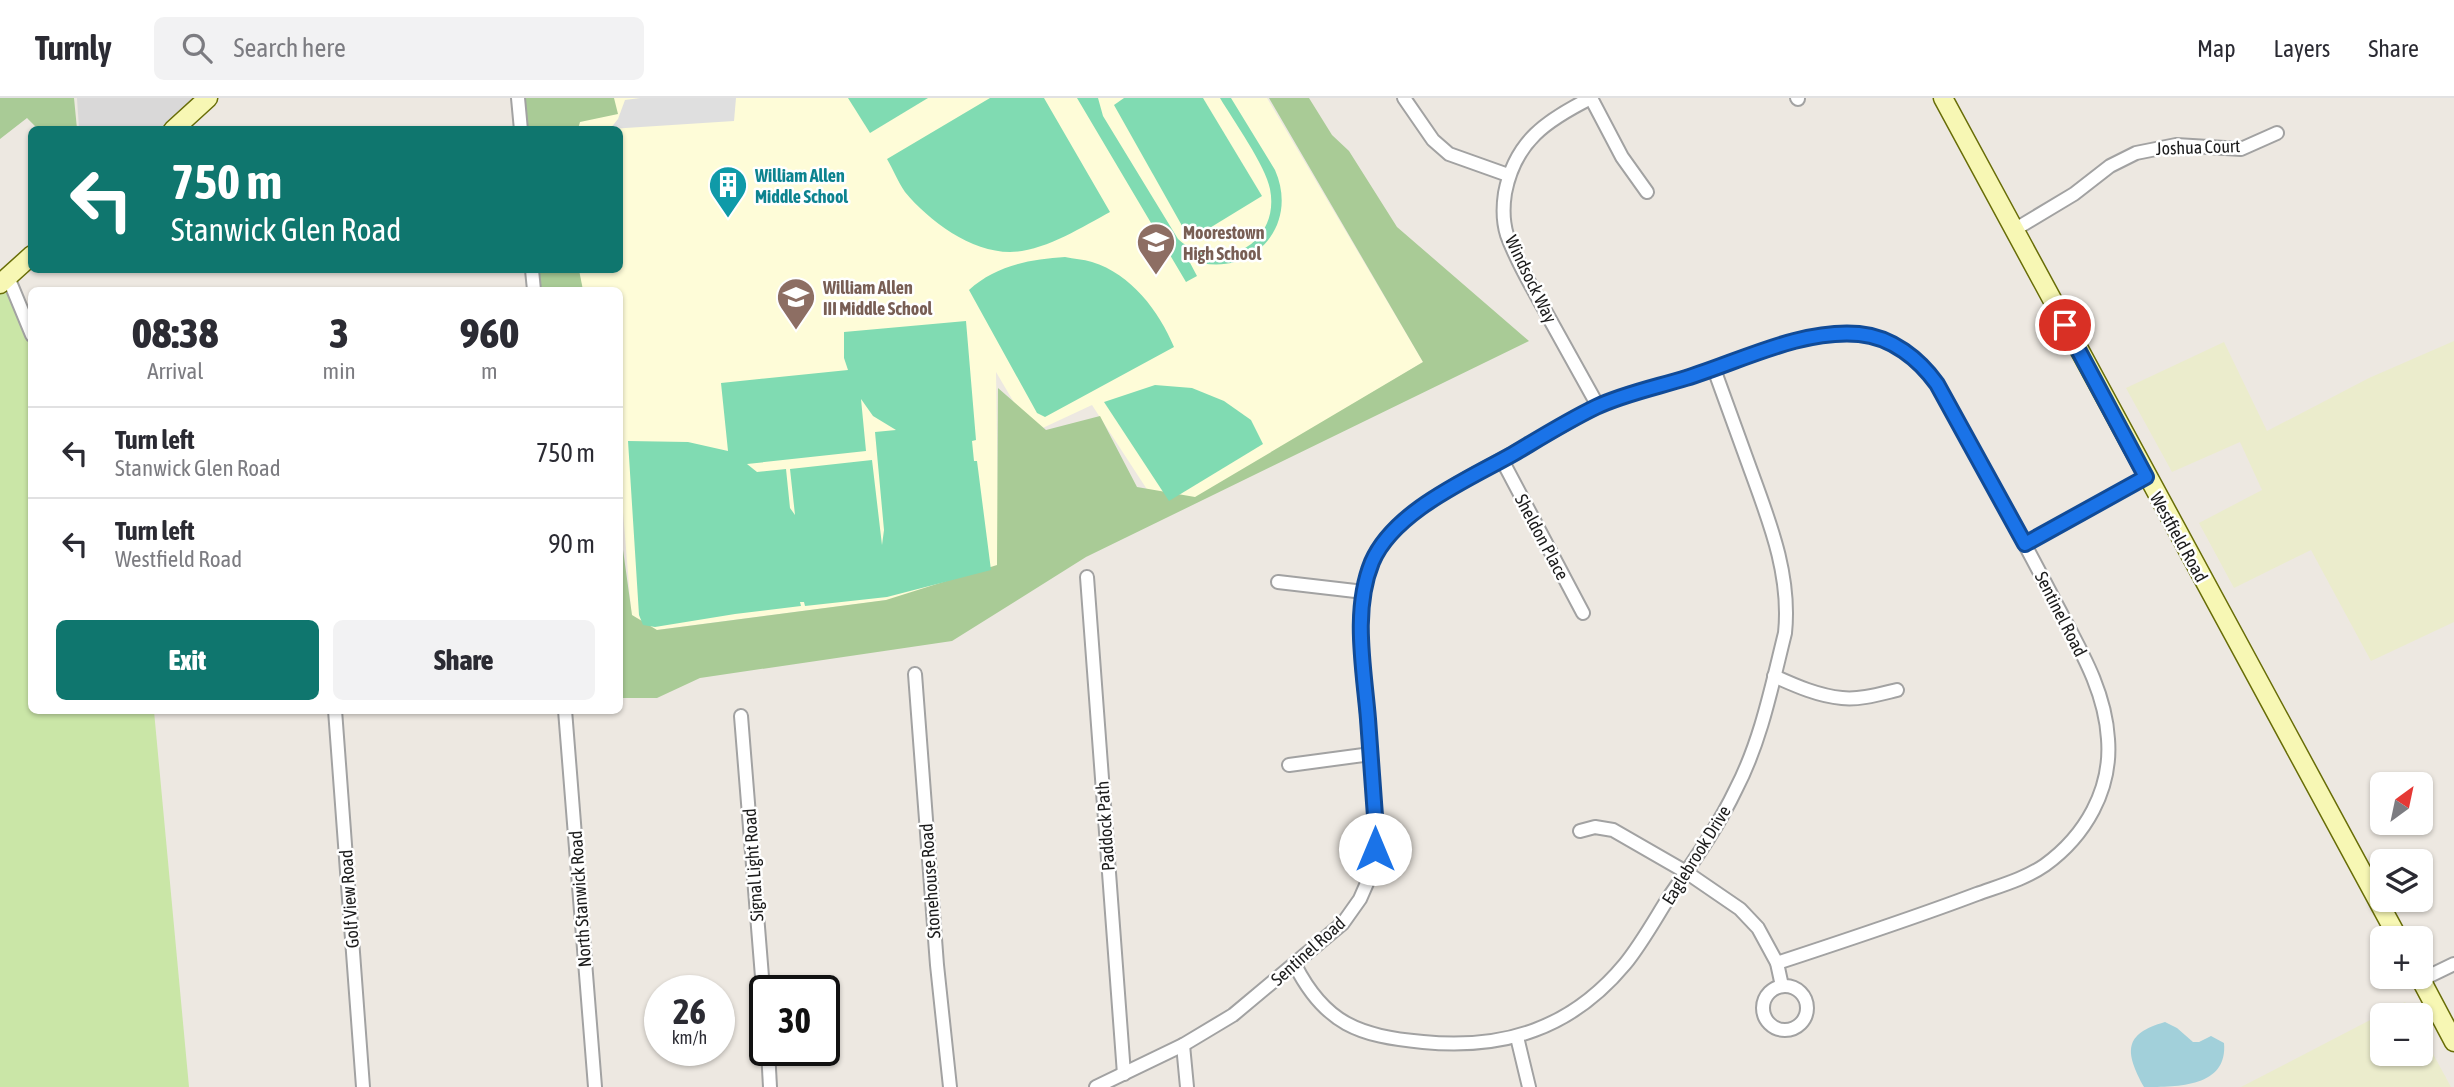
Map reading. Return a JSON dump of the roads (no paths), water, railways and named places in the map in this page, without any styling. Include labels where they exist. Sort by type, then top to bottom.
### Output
[{"type":"street","points":[[177,126],[208,98]]},
{"type":"street","points":[[518,98],[521,126]]},
{"type":"street","points":[[1404,98],[1433,141],[1449,154],[1508,175]]},
{"type":"street","points":[[1591,98],[1622,157],[1647,192]]},
{"type":"street","name":"Windsock Way","points":[[1591,98],[1539,129],[1521,150],[1508,175],[1503,203],[1507,233],[1527,279],[1598,406]]},
{"type":"street","name":"Westfield Road","points":[[1943,98],[2391,926]]},
{"type":"street","name":"Joshua Court","points":[[2014,230],[2074,194],[2110,166],[2136,153],[2176,145],[2241,149],[2277,133]]},
{"type":"street","points":[[28,260],[4,281],[28,327]]},
{"type":"street","name":"Sentinel Road","points":[[1096,1087],[1183,1045],[1233,1015],[1343,923],[1360,899],[1367,883],[1375,849],[1376,830],[1362,648],[1364,592],[1373,561],[1390,534],[1403,521],[1436,498],[1598,406],[1777,346],[1829,333],[1861,334],[1876,337],[1904,350],[1937,384],[2025,544],[2094,678],[2104,709],[2109,740],[2108,768],[2100,795],[2087,822],[2068,846],[2043,867],[1944,907],[1777,963]]},
{"type":"street","name":"Eaglebrook Drive","points":[[1294,965],[1307,989],[1330,1015],[1343,1023],[1375,1034],[1451,1045],[1517,1037],[1558,1021],[1602,989],[1627,961],[1722,817],[1738,787],[1757,740],[1785,633],[1787,616],[1783,572],[1767,513],[1714,369]]},
{"type":"street","name":"Sheldon Place","points":[[1502,460],[1583,613]]},
{"type":"street","points":[[2025,544],[2146,477]]},
{"type":"street","name":"Paddock Path","points":[[1087,577],[1124,1074]]},
{"type":"street","points":[[1278,582],[1364,592]]},
{"type":"street","name":"Stonehouse Road","points":[[915,674],[937,965],[950,1087]]},
{"type":"street","points":[[1774,676],[1804,689],[1843,698],[1897,690]]},
{"type":"street","name":"Golf View Road","points":[[335,714],[363,1087]]},
{"type":"street","name":"North Stanwick Road","points":[[565,714],[595,1087]]},
{"type":"street","name":"Signal Light Road","points":[[741,716],[762,975]]},
{"type":"street","points":[[1289,765],[1371,754]]},
{"type":"street","points":[[1580,831],[1595,827],[1613,830],[1686,872],[1740,909],[1758,928],[1777,963],[1782,986]]},
{"type":"street","points":[[2433,973],[2454,964]]},
{"type":"street","points":[[2426,989],[2454,1041]]},
{"type":"street","points":[[1517,1037],[1529,1087]]},
{"type":"street","points":[[1183,1045],[1187,1087]]},
{"type":"street","points":[[769,1066],[771,1087]]},
{"type":"water","points":[[2165,1022],[2193,1042],[2211,1036],[2224,1043],[2223,1058],[2218,1068],[2198,1082],[2144,1087],[2133,1064],[2132,1046],[2141,1032]]},
{"type":"place","name":"William Allen Middle School","points":[[728,219]]},
{"type":"place","name":"Moorestown High School","points":[[1156,276]]},
{"type":"place","name":"William Allen III Middle School","points":[[796,331]]}]
